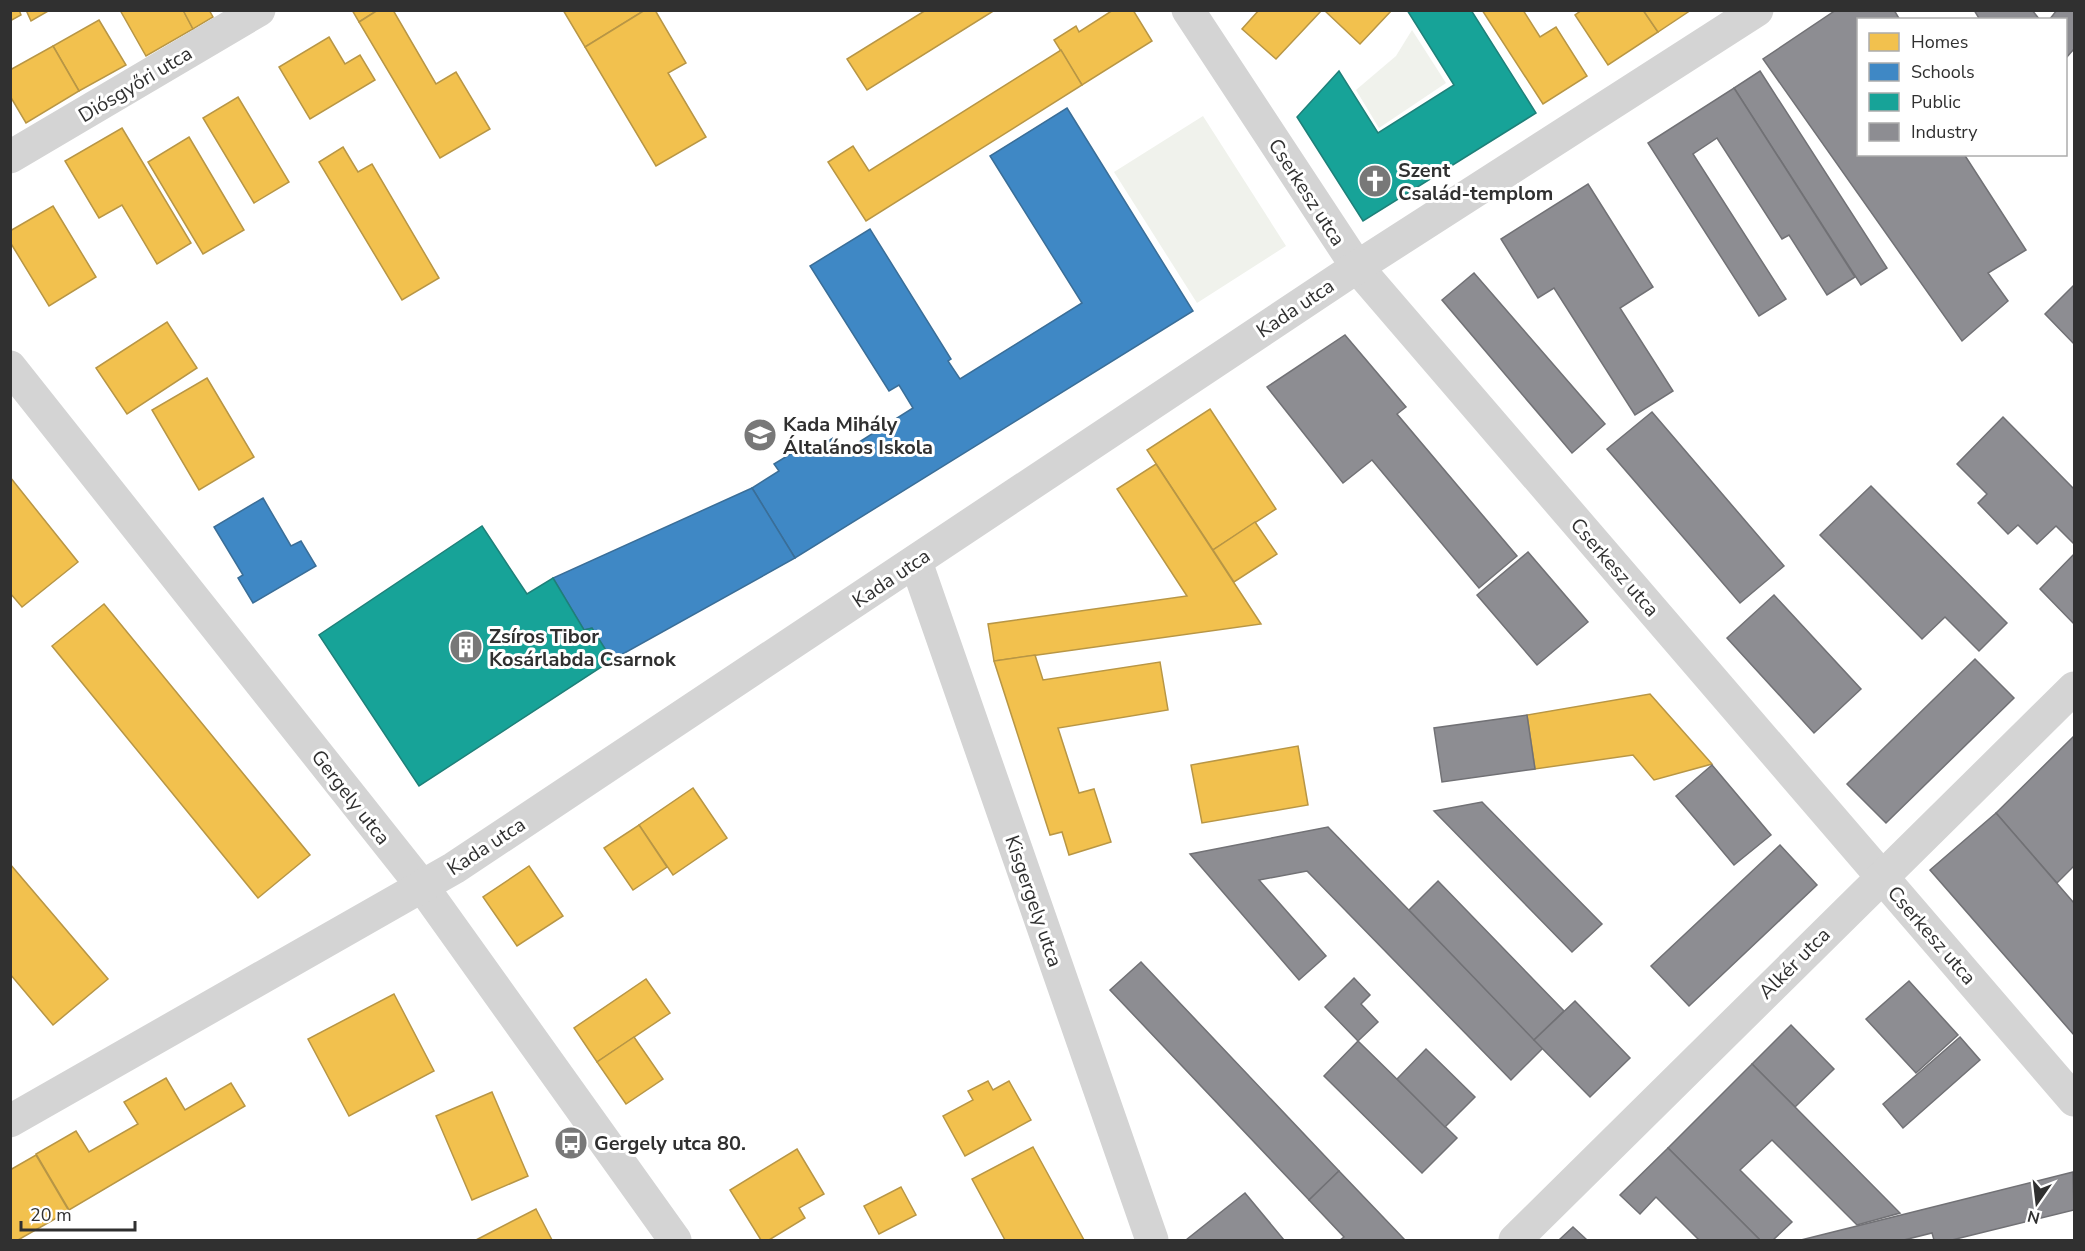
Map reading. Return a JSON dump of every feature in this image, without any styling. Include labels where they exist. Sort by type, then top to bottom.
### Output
[{"type":"street","name":"Diósgyőri utca","points":[[10,157],[259,10]]},
{"type":"street","name":"Cserkesz utca","points":[[1188,10],[1357,267],[2074,1100]]},
{"type":"street","name":"Kada utca","points":[[10,1121],[454,868],[1357,267],[1757,10]]},
{"type":"street","name":"Gergely utca","points":[[10,367],[422,886],[675,1240]]},
{"type":"street","name":"Kisgergely utca","points":[[916,562],[1152,1240]]},
{"type":"street","name":"Alkér utca","points":[[1515,1240],[1881,876],[2074,688]]},
{"type":"shaded area","points":[[1412,30],[1446,83],[1379,128],[1356,90],[1396,56]]},
{"type":"shaded area","points":[[1203,116],[1286,246],[1197,303],[1114,172]]},
{"type":"building: Homes","points":[[10,10],[19,10],[21,15],[10,21]]},
{"type":"building: Homes","points":[[26,10],[50,10],[31,21]]},
{"type":"building: Homes","points":[[120,10],[183,10],[193,29],[146,56]]},
{"type":"building: Homes","points":[[183,10],[209,10],[213,17],[193,29]]},
{"type":"building: Homes","points":[[352,10],[378,10],[359,22]]},
{"type":"building: Homes","points":[[378,10],[393,10],[436,84],[456,72],[490,129],[440,158],[359,22]]},
{"type":"building: Homes","points":[[563,10],[645,10],[585,47]]},
{"type":"building: Homes","points":[[645,10],[655,10],[686,63],[668,73],[706,137],[656,166],[585,47]]},
{"type":"building: Homes","points":[[926,10],[995,10],[867,90],[847,59]]},
{"type":"building: Homes","points":[[1113,10],[1133,10],[1152,41],[1082,85],[1054,40],[1076,26],[1079,32]]},
{"type":"building: Homes","points":[[1259,10],[1322,10],[1276,59],[1242,29]]},
{"type":"building: Homes","points":[[1324,10],[1392,10],[1360,44]]},
{"type":"building: Homes","points":[[1482,10],[1523,10],[1540,37],[1556,27],[1587,76],[1543,104]]},
{"type":"building: Homes","points":[[1582,10],[1643,10],[1658,32],[1608,65],[1575,15]]},
{"type":"building: Homes","points":[[1643,10],[1691,10],[1658,32]]},
{"type":"building: Homes","points":[[99,20],[126,65],[79,91],[53,46]]},
{"type":"building: Homes","points":[[329,37],[345,64],[360,55],[375,80],[310,119],[279,67]]},
{"type":"building: Homes","points":[[53,46],[79,91],[26,123],[10,96],[10,70]]},
{"type":"building: Homes","points":[[1061,50],[1082,85],[866,221],[828,162],[853,146],[869,171]]},
{"type":"building: Homes","points":[[238,97],[289,182],[254,203],[203,118]]},
{"type":"building: Homes","points":[[122,128],[191,243],[157,264],[122,205],[99,218],[65,161]]},
{"type":"building: Homes","points":[[189,137],[244,230],[203,254],[148,162]]},
{"type":"building: Homes","points":[[343,147],[358,172],[372,164],[439,278],[402,300],[319,162]]},
{"type":"building: Homes","points":[[53,206],[96,277],[49,306],[10,242],[10,231]]},
{"type":"building: Homes","points":[[167,322],[197,368],[127,414],[96,368]]},
{"type":"building: Homes","points":[[207,378],[254,457],[199,490],[152,410]]},
{"type":"building: Homes","points":[[1210,409],[1276,509],[1213,550],[1147,450]]},
{"type":"building: Homes","points":[[1156,464],[1261,624],[994,661],[988,624],[1187,596],[1117,489]]},
{"type":"building: Homes","points":[[10,477],[78,562],[22,607],[10,593]]},
{"type":"building: Homes","points":[[1255,522],[1277,554],[1234,582],[1213,550]]},
{"type":"building: Homes","points":[[104,604],[310,855],[258,898],[52,646]]},
{"type":"building: Homes","points":[[1035,655],[1043,680],[1160,662],[1168,710],[1058,728],[1079,793],[1094,789],[1111,842],[1069,855],[1062,832],[1050,835],[994,661]]},
{"type":"building: Homes","points":[[1650,694],[1712,764],[1654,780],[1633,755],[1535,769],[1527,715]]},
{"type":"building: Homes","points":[[1298,746],[1308,805],[1202,823],[1191,765]]},
{"type":"building: Homes","points":[[693,788],[727,838],[673,875],[639,825]]},
{"type":"building: Homes","points":[[639,825],[667,867],[633,890],[604,848]]},
{"type":"building: Homes","points":[[10,864],[108,979],[53,1025],[10,974]]},
{"type":"building: Homes","points":[[529,866],[563,916],[517,946],[483,897]]},
{"type":"building: Homes","points":[[646,979],[670,1013],[597,1062],[574,1028]]},
{"type":"building: Homes","points":[[394,994],[434,1071],[349,1116],[308,1039]]},
{"type":"building: Homes","points":[[634,1037],[663,1079],[626,1104],[597,1062]]},
{"type":"building: Homes","points":[[166,1078],[185,1110],[231,1083],[245,1106],[69,1210],[36,1154],[76,1131],[89,1152],[138,1124],[124,1102]]},
{"type":"building: Homes","points":[[988,1081],[993,1090],[1009,1081],[1031,1120],[965,1156],[943,1116],[973,1100],[968,1091]]},
{"type":"building: Homes","points":[[492,1092],[528,1176],[472,1200],[436,1116]]},
{"type":"building: Homes","points":[[1033,1147],[1084,1240],[1005,1240],[972,1179]]},
{"type":"building: Homes","points":[[797,1149],[824,1194],[799,1208],[805,1218],[769,1240],[761,1240],[730,1190]]},
{"type":"building: Homes","points":[[36,1155],[69,1211],[18,1240],[10,1240],[10,1170]]},
{"type":"building: Homes","points":[[901,1187],[916,1215],[879,1234],[864,1206]]},
{"type":"building: Homes","points":[[536,1209],[552,1240],[476,1240]]},
{"type":"building: Schools","points":[[1067,108],[1193,311],[795,558],[752,488],[779,471],[774,464],[810,442],[815,449],[833,438],[842,453],[913,408],[899,385],[889,391],[810,266],[870,229],[951,359],[948,361],[960,379],[1082,303],[990,156]]},
{"type":"building: Schools","points":[[752,488],[795,558],[612,660],[592,628],[584,630],[553,578]]},
{"type":"building: Schools","points":[[263,498],[291,546],[301,541],[316,566],[253,603],[238,578],[243,575],[214,527]]},
{"type":"building: Public","points":[[1407,10],[1471,10],[1536,113],[1363,221],[1297,117],[1339,71],[1378,133],[1454,85]]},
{"type":"building: Public","name":"Zsíros Tibor Kosárlabda Csarnok","points":[[482,526],[527,594],[553,578],[584,630],[592,628],[612,660],[419,786],[319,635]]},
{"type":"building: Industry","points":[[1836,10],[1894,10],[1899,18],[1857,18],[1857,156],[1965,156],[2026,250],[1988,273],[2008,301],[1962,341],[1763,59]]},
{"type":"building: Industry","points":[[1974,10],[2032,10],[2038,18],[1979,18]]},
{"type":"building: Industry","points":[[2057,10],[2074,10],[2074,49],[2067,57],[2067,18],[2051,18]]},
{"type":"building: Industry","points":[[1760,71],[1887,268],[1861,285],[1734,88]]},
{"type":"building: Industry","points":[[1734,88],[1855,277],[1827,295],[1789,235],[1782,239],[1717,138],[1693,154],[1786,299],[1759,316],[1648,143]]},
{"type":"building: Industry","points":[[1588,184],[1653,287],[1620,308],[1673,391],[1635,415],[1554,288],[1538,298],[1501,239]]},
{"type":"building: Industry","points":[[1474,273],[1605,424],[1572,453],[1442,300]]},
{"type":"building: Industry","points":[[2074,285],[2074,344],[2045,314]]},
{"type":"building: Industry","points":[[1345,335],[1406,407],[1397,414],[1517,556],[1479,588],[1372,460],[1343,483],[1267,387]]},
{"type":"building: Industry","points":[[1652,412],[1784,566],[1740,603],[1607,449]]},
{"type":"building: Industry","points":[[2003,417],[2074,489],[2074,544],[2056,526],[2037,544],[2018,525],[2008,534],[1978,503],[1987,494],[1957,464]]},
{"type":"building: Industry","points":[[1871,486],[2007,623],[1979,651],[1945,617],[1922,639],[1820,535]]},
{"type":"building: Industry","points":[[1528,552],[1588,622],[1537,665],[1477,595]]},
{"type":"building: Industry","points":[[2074,554],[2074,624],[2040,589]]},
{"type":"building: Industry","points":[[1774,595],[1861,689],[1814,733],[1727,638]]},
{"type":"building: Industry","points":[[1975,659],[2014,698],[1886,823],[1847,784]]},
{"type":"building: Industry","points":[[1527,715],[1535,769],[1442,782],[1434,728]]},
{"type":"building: Industry","points":[[2074,736],[2074,866],[2057,883],[1996,813]]},
{"type":"building: Industry","points":[[1712,765],[1771,835],[1734,865],[1676,796]]},
{"type":"building: Industry","points":[[1482,802],[1602,924],[1572,952],[1434,811]]},
{"type":"building: Industry","points":[[1996,813],[2074,903],[2074,1035],[1930,870]]},
{"type":"building: Industry","points":[[1328,827],[1543,1048],[1511,1080],[1307,871],[1259,880],[1326,956],[1299,980],[1190,854]]},
{"type":"building: Industry","points":[[1780,845],[1817,885],[1689,1006],[1651,966]]},
{"type":"building: Industry","points":[[1438,881],[1564,1011],[1534,1040],[1409,910]]},
{"type":"building: Industry","points":[[1141,962],[1339,1171],[1309,1200],[1110,990]]},
{"type":"building: Industry","points":[[1354,978],[1370,995],[1361,1004],[1378,1022],[1358,1041],[1325,1007]]},
{"type":"building: Industry","points":[[1909,981],[1958,1035],[1916,1073],[1866,1019]]},
{"type":"building: Industry","points":[[1575,1001],[1630,1058],[1590,1097],[1534,1040]]},
{"type":"building: Industry","points":[[1791,1025],[1834,1069],[1795,1107],[1752,1064]]},
{"type":"building: Industry","points":[[1960,1037],[1980,1060],[1903,1128],[1883,1104]]},
{"type":"building: Industry","points":[[1358,1041],[1457,1138],[1422,1173],[1324,1076]]},
{"type":"building: Industry","points":[[1426,1049],[1475,1097],[1445,1127],[1397,1079]]},
{"type":"building: Industry","points":[[1752,1064],[1900,1213],[1857,1225],[1772,1140],[1740,1170],[1792,1222],[1773,1240],[1760,1240],[1668,1148]]},
{"type":"building: Industry","points":[[1668,1148],[1760,1240],[1699,1240],[1656,1197],[1640,1214],[1620,1195]]},
{"type":"building: Industry","points":[[1339,1171],[1405,1240],[1340,1240],[1344,1237],[1309,1200]]},
{"type":"building: Industry","points":[[2073,1172],[2074,1210],[1952,1240],[1934,1240],[1932,1233],[1904,1240],[1801,1240]]},
{"type":"building: Industry","points":[[1245,1193],[1284,1240],[1186,1240]]},
{"type":"building: Industry","points":[[1573,1227],[1587,1240],[1559,1240]]},
{"type":"place","name":"Szent Család-templom","points":[[1375,181]]},
{"type":"place","name":"Kada Mihály Általános Iskola","points":[[760,435]]},
{"type":"place","name":"Zsíros Tibor Kosárlabda Csarnok","points":[[466,647]]},
{"type":"place","name":"Gergely utca 80.","points":[[571,1143]]}]
